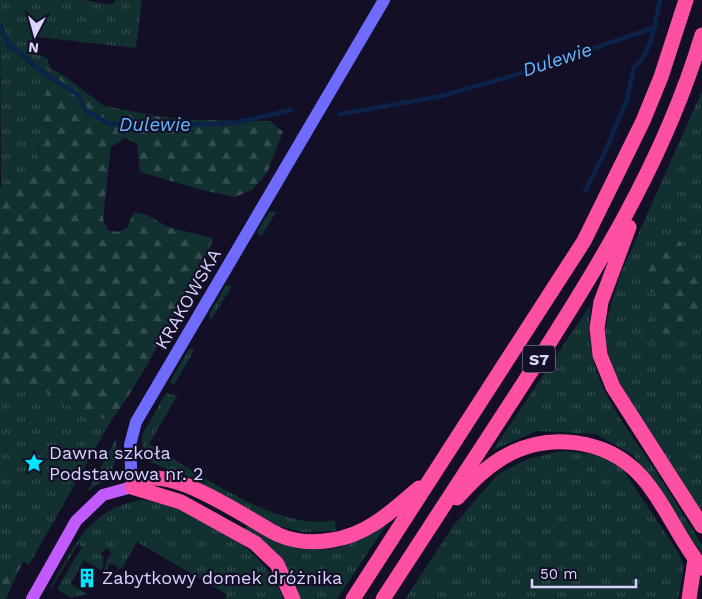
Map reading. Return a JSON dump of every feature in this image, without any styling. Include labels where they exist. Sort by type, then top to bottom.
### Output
[{"type":"highway","name":"S7","points":[[353,599],[560,279],[594,223],[652,101],[686,0]]},
{"type":"highway","name":"S7","points":[[383,599],[594,272],[642,184],[675,112],[702,35]]},
{"type":"highway","points":[[642,184],[633,215],[601,302],[598,345],[603,364],[613,387],[702,526]]},
{"type":"highway","points":[[428,529],[479,474],[504,457],[541,444],[582,443],[611,453],[634,470],[650,488],[698,564],[689,599]]},
{"type":"highway","points":[[294,599],[277,564],[255,543],[189,506],[132,487],[138,480],[147,477],[163,478],[200,491],[280,535],[298,540],[322,541],[345,538],[368,528],[430,480]]},
{"type":"main road","points":[[32,599],[76,521],[103,495],[132,487]]},
{"type":"street","name":"KRAKOWSKA","points":[[132,487],[130,444],[135,426],[384,0]]},
{"type":"green space","points":[[0,0],[84,0],[111,5],[116,0],[142,0],[136,48],[37,37],[36,54],[47,58],[51,69],[46,88],[37,160],[1,188]]},
{"type":"green space","points":[[51,69],[63,75],[104,106],[156,116],[194,120],[270,121],[283,132],[267,173],[252,190],[235,197],[202,190],[140,172],[137,144],[125,138],[111,147],[103,219],[108,230],[118,232],[127,228],[134,212],[147,215],[168,227],[213,238],[189,293],[136,383],[111,421],[55,401],[44,389],[8,385],[0,379],[0,188],[37,160],[46,88]]},
{"type":"green space","points":[[702,91],[702,513],[617,379],[607,348],[605,332],[620,275]]},
{"type":"green space","points":[[270,211],[276,212],[261,237],[257,232]]},
{"type":"green space","points":[[680,241],[684,251],[684,258],[702,270],[702,317],[695,320],[680,336],[666,343],[660,343],[642,332],[636,324],[639,316],[664,324],[665,315],[660,306],[663,301],[679,308],[681,303],[667,294],[647,291],[644,279],[645,266],[647,259],[655,249]]},
{"type":"green space","points":[[226,285],[232,286],[211,320],[209,315]]},
{"type":"green space","points":[[591,304],[589,328],[591,350],[605,391],[615,410],[702,545],[702,555],[662,493],[633,455],[596,434],[537,431],[493,450]]},
{"type":"green space","points":[[189,349],[195,349],[174,385],[170,382]]},
{"type":"green space","points":[[0,379],[8,385],[44,389],[55,401],[111,421],[29,565],[16,558],[0,587]]},
{"type":"green space","points":[[166,393],[177,396],[149,444],[214,484],[264,509],[289,518],[313,522],[335,520],[336,531],[302,532],[279,526],[192,478],[152,463],[143,450],[142,435]]},
{"type":"green space","points":[[117,437],[116,458],[112,470],[104,480],[87,492]]},
{"type":"green space","points":[[563,451],[600,455],[621,467],[678,552],[684,567],[678,599],[405,599],[453,526],[498,474],[527,459]]},
{"type":"green space","points":[[142,500],[182,511],[204,520],[226,533],[262,563],[275,581],[283,599],[226,599],[226,594],[137,542],[123,567],[117,571],[118,568],[115,564],[108,565],[107,573],[104,571],[107,559],[112,554],[107,548],[101,553],[104,558],[102,571],[84,560],[71,584],[87,594],[71,598],[57,589],[82,547],[78,544],[51,589],[76,543],[96,520],[124,504]]},
{"type":"green space","points":[[248,525],[305,547],[322,550],[342,547],[370,535],[386,525],[337,599],[300,599],[286,566],[280,558],[244,529]]},
{"type":"green space","points":[[16,558],[23,561],[6,599],[0,599],[0,587]]},
{"type":"waterway","points":[[585,191],[605,152],[627,100],[634,67],[649,46],[660,0]]},
{"type":"waterway","name":"Dulewie","points":[[0,25],[8,44],[44,73],[78,95],[86,111],[110,124],[162,126],[234,123],[291,110]]},
{"type":"waterway","name":"Dulewie","points":[[340,114],[437,97],[508,77],[656,27]]},
{"type":"place","name":"Dawna szkoła Podstawowa nr. 2","points":[[34,463]]},
{"type":"place","name":"Zabytkowy domek dróżnika","points":[[87,578]]}]
